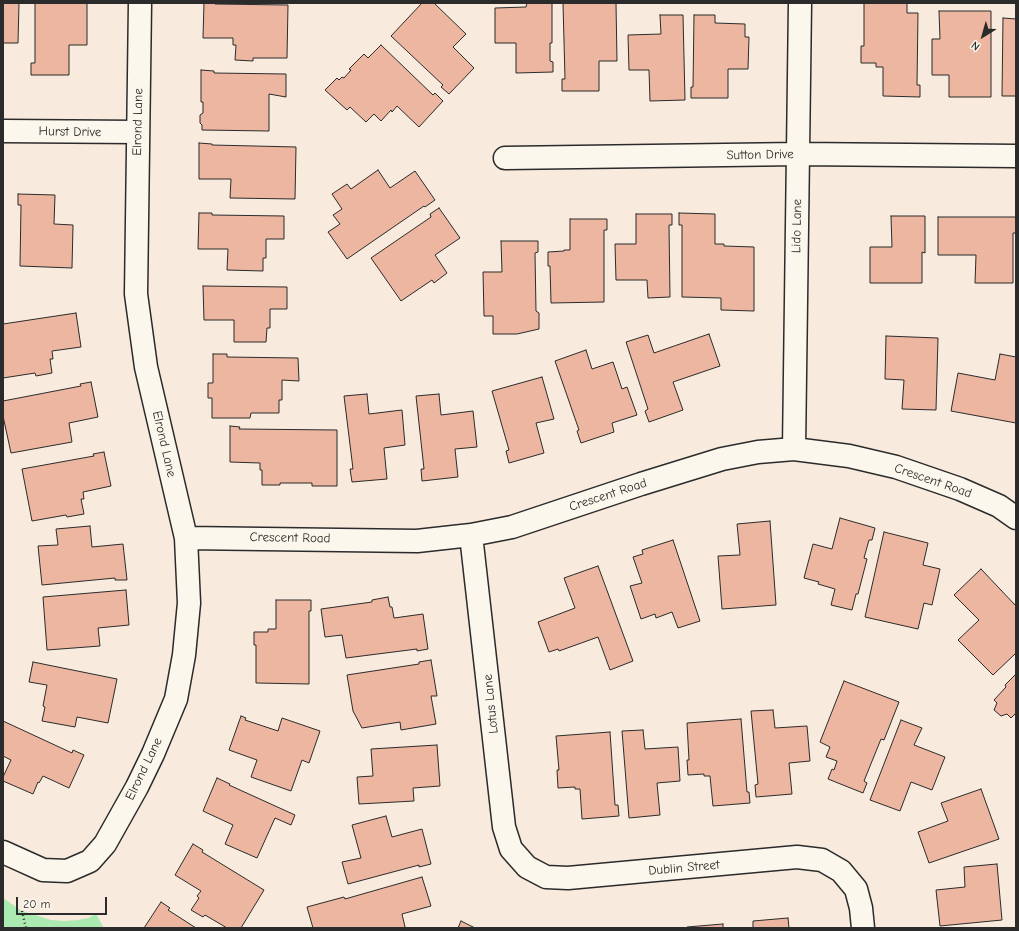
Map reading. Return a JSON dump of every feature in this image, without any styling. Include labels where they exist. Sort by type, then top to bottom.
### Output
[{"type":"street","name":"Elrond Lane","points":[[3,852],[43,870],[67,871],[90,861],[105,844],[137,787],[153,754],[176,700],[184,654],[189,603],[186,538],[146,368],[136,294],[137,132],[140,3]]},
{"type":"street","name":"Lido Lane","points":[[794,450],[800,3]]},
{"type":"street","name":"Hurst Drive","points":[[3,131],[137,132]]},
{"type":"street","name":"Sutton Drive","points":[[505,158],[798,154],[1016,156]]},
{"type":"street","name":"Crescent Road","points":[[186,538],[417,541],[471,535],[512,527],[640,484],[722,459],[758,452],[794,450],[849,456],[896,467],[960,489],[999,506],[1016,518]]},
{"type":"street","name":"Lotus Lane","points":[[471,535],[504,827],[511,849],[527,867]]},
{"type":"street","name":"Dublin Street","points":[[527,867],[546,877],[568,878],[797,857],[822,860],[841,871],[856,889],[861,908],[863,928]]},
{"type":"path","points":[[22,910],[26,928]]},
{"type":"green space","points":[[3,898],[22,911],[51,920],[78,920],[88,918],[96,914],[104,928],[3,928]]},
{"type":"building","points":[[3,3],[19,3],[18,43],[3,43]]},
{"type":"building","points":[[35,3],[87,3],[87,45],[69,45],[69,75],[31,75],[31,63],[35,63]]},
{"type":"building","points":[[204,3],[288,5],[287,58],[253,58],[253,61],[235,60],[236,45],[233,45],[233,38],[203,38]]},
{"type":"building","points":[[422,3],[434,3],[466,34],[453,47],[474,68],[449,94],[441,87],[443,85],[391,36]]},
{"type":"building","points":[[527,3],[552,3],[552,43],[550,43],[550,61],[553,62],[553,72],[516,73],[516,43],[495,43],[495,8],[526,7]]},
{"type":"building","points":[[563,3],[616,3],[617,61],[599,61],[599,91],[562,91],[562,79],[565,79]]},
{"type":"building","points":[[864,3],[907,3],[907,13],[918,13],[917,85],[920,85],[920,97],[883,96],[883,67],[876,67],[876,63],[861,63],[861,46],[864,46]]},
{"type":"building","points":[[939,11],[991,11],[991,97],[949,97],[949,75],[932,75],[932,39],[940,39]]},
{"type":"building","points":[[660,15],[683,15],[685,100],[650,101],[649,70],[629,70],[628,35],[661,34]]},
{"type":"building","points":[[694,15],[715,15],[715,23],[745,24],[745,37],[749,37],[748,69],[728,69],[728,98],[691,98],[691,87],[693,87]]},
{"type":"building","points":[[1003,18],[1016,19],[1016,96],[1002,96]]},
{"type":"building","points":[[381,45],[433,95],[435,93],[443,101],[419,127],[397,106],[381,121],[374,114],[366,122],[350,107],[347,110],[325,90],[337,78],[339,80],[342,77],[344,78],[351,70],[349,69],[364,54],[368,58]]},
{"type":"building","points":[[201,70],[214,71],[214,73],[286,74],[286,97],[269,94],[269,131],[202,130],[202,125],[200,123],[200,115],[203,113],[203,102],[201,102]]},
{"type":"building","points":[[199,143],[212,145],[296,147],[295,199],[230,198],[231,179],[199,179]]},
{"type":"building","points":[[378,170],[390,188],[415,171],[435,200],[347,259],[328,232],[340,224],[333,215],[342,209],[332,194],[347,184],[351,189]]},
{"type":"building","points":[[18,194],[55,195],[54,224],[73,225],[72,268],[20,266],[21,205],[18,205]]},
{"type":"building","points":[[439,208],[460,238],[435,255],[447,273],[434,283],[432,280],[401,301],[371,258],[431,217],[430,214]]},
{"type":"building","points":[[199,213],[212,213],[212,215],[284,216],[284,239],[266,239],[266,258],[263,258],[263,271],[227,270],[228,249],[198,249]]},
{"type":"building","points":[[679,213],[715,214],[715,244],[724,244],[724,246],[754,247],[754,311],[721,310],[721,298],[682,297],[682,225],[679,225]]},
{"type":"building","points":[[636,214],[672,214],[672,225],[669,225],[670,297],[648,298],[647,280],[616,280],[615,244],[636,244]]},
{"type":"building","points":[[891,216],[925,216],[925,253],[922,252],[922,283],[870,283],[870,247],[892,247]]},
{"type":"building","points":[[938,217],[1016,217],[1016,233],[1013,233],[1013,283],[975,283],[976,255],[938,255]]},
{"type":"building","points":[[570,219],[607,219],[607,230],[604,230],[604,302],[551,303],[548,252],[570,250]]},
{"type":"building","points":[[501,241],[538,241],[538,252],[535,253],[536,311],[539,313],[539,329],[517,334],[493,334],[493,316],[484,316],[483,272],[502,272]]},
{"type":"building","points":[[203,286],[287,287],[287,309],[270,309],[270,328],[267,328],[266,342],[234,342],[234,320],[204,320]]},
{"type":"building","points":[[76,313],[81,347],[52,351],[53,359],[50,359],[52,373],[36,376],[35,373],[3,378],[3,324]]},
{"type":"building","points":[[709,334],[720,366],[673,382],[683,410],[649,422],[645,411],[648,409],[626,342],[648,335],[654,353]]},
{"type":"building","points":[[886,336],[938,338],[936,410],[902,409],[904,380],[885,379]]},
{"type":"building","points":[[586,350],[592,369],[613,362],[622,389],[627,387],[637,415],[612,423],[614,432],[581,443],[577,431],[579,430],[555,361]]},
{"type":"building","points":[[213,354],[227,354],[227,357],[298,358],[299,381],[282,380],[282,400],[279,400],[279,413],[251,413],[250,418],[212,418],[212,398],[208,398],[208,383],[213,383]]},
{"type":"building","points":[[1000,354],[1016,357],[1016,423],[951,411],[958,373],[995,380]]},
{"type":"building","points":[[542,377],[554,419],[536,423],[544,453],[509,463],[506,451],[509,450],[492,391]]},
{"type":"building","points":[[91,382],[98,417],[69,423],[72,442],[11,453],[3,416],[3,401],[81,386],[80,384]]},
{"type":"building","points":[[367,394],[369,414],[402,410],[405,445],[384,448],[387,479],[352,482],[350,469],[353,469],[344,396]]},
{"type":"building","points":[[439,394],[441,415],[473,411],[477,447],[455,449],[458,477],[422,481],[421,469],[424,469],[416,396]]},
{"type":"building","points":[[230,426],[240,427],[239,429],[337,430],[337,486],[312,486],[312,483],[280,483],[280,485],[262,485],[262,470],[260,470],[260,463],[230,462]]},
{"type":"building","points":[[104,452],[111,486],[83,492],[84,499],[81,499],[84,514],[67,517],[66,515],[32,521],[22,469],[94,456],[93,454]]},
{"type":"building","points":[[840,518],[875,528],[872,540],[869,540],[864,558],[867,559],[858,594],[856,594],[852,610],[831,605],[835,589],[818,584],[819,582],[804,578],[813,544],[832,549]]},
{"type":"building","points":[[770,521],[776,605],[722,609],[718,556],[740,555],[737,524]]},
{"type":"building","points":[[90,526],[92,547],[123,544],[127,580],[115,580],[115,578],[42,585],[38,546],[58,545],[56,529]]},
{"type":"building","points":[[884,532],[928,543],[923,565],[940,569],[932,605],[924,603],[918,629],[865,617]]},
{"type":"building","points":[[673,540],[700,621],[678,628],[672,612],[656,618],[655,614],[641,619],[630,586],[642,583],[633,557],[643,554],[642,550]]},
{"type":"building","points":[[598,566],[633,661],[610,670],[598,637],[559,651],[558,649],[549,652],[538,622],[575,608],[564,578]]},
{"type":"building","points":[[981,569],[1016,606],[1016,653],[993,675],[958,640],[979,620],[954,595]]},
{"type":"building","points":[[126,590],[129,625],[98,628],[100,646],[47,650],[43,597]]},
{"type":"building","points":[[388,597],[394,618],[423,614],[428,649],[417,651],[417,649],[346,658],[342,635],[325,637],[321,609],[372,602],[372,600]]},
{"type":"building","points":[[276,600],[311,600],[311,611],[309,611],[309,684],[256,683],[256,645],[254,645],[254,632],[268,632],[268,629],[276,629]]},
{"type":"building","points":[[431,660],[437,696],[431,696],[436,724],[401,730],[400,722],[362,728],[353,711],[347,675],[419,664],[419,662]]},
{"type":"building","points":[[33,662],[117,679],[108,723],[77,717],[75,727],[42,721],[47,685],[29,682]]},
{"type":"building","points":[[1016,674],[1016,713],[1011,718],[1007,714],[1001,716],[994,710],[997,703],[994,700],[1006,687],[1005,685]]},
{"type":"building","points":[[844,681],[899,702],[884,740],[881,739],[864,781],[867,783],[863,793],[828,779],[832,769],[834,770],[837,761],[826,757],[830,747],[820,742]]},
{"type":"building","points":[[773,710],[775,728],[807,726],[810,761],[789,763],[792,794],[756,797],[755,785],[758,784],[751,711]]},
{"type":"building","points":[[241,716],[246,718],[245,720],[278,731],[282,718],[320,731],[309,763],[302,760],[291,791],[251,777],[257,760],[229,750]]},
{"type":"building","points":[[741,719],[747,792],[749,792],[750,803],[713,806],[710,776],[704,776],[704,774],[688,775],[687,760],[689,760],[687,723]]},
{"type":"building","points":[[901,720],[922,728],[914,745],[945,757],[932,790],[911,782],[900,811],[870,800]]},
{"type":"building","points":[[3,721],[72,753],[73,750],[84,755],[69,788],[43,776],[39,783],[38,782],[33,794],[3,781],[3,777],[11,760],[3,756]]},
{"type":"building","points":[[643,730],[645,749],[678,747],[680,781],[657,783],[660,815],[629,818],[622,731]]},
{"type":"building","points":[[610,732],[615,805],[618,805],[619,816],[582,819],[580,789],[575,789],[575,787],[558,788],[557,770],[559,770],[556,736]]},
{"type":"building","points":[[437,745],[440,786],[413,788],[414,801],[359,804],[357,777],[373,776],[371,749]]},
{"type":"building","points":[[217,778],[295,815],[291,825],[275,818],[257,858],[225,844],[233,825],[203,811]]},
{"type":"building","points":[[981,789],[999,839],[929,863],[918,832],[948,821],[941,803]]},
{"type":"building","points":[[386,816],[392,837],[422,829],[431,864],[419,867],[419,865],[348,884],[342,862],[361,858],[352,825]]},
{"type":"building","points":[[193,844],[203,850],[202,852],[264,890],[241,928],[227,928],[205,915],[203,917],[191,910],[199,898],[197,896],[201,891],[175,875]]},
{"type":"building","points":[[997,864],[1002,920],[940,926],[936,890],[965,887],[964,867]]},
{"type":"building","points":[[422,877],[431,906],[402,914],[405,927],[403,928],[313,928],[307,907],[344,897],[345,899]]},
{"type":"building","points":[[161,902],[170,908],[168,910],[196,928],[144,928]]},
{"type":"building","points":[[788,918],[789,928],[753,928],[753,921]]},
{"type":"building","points":[[461,921],[475,928],[458,928]]},
{"type":"building","points":[[723,924],[723,928],[687,928],[687,927]]}]
